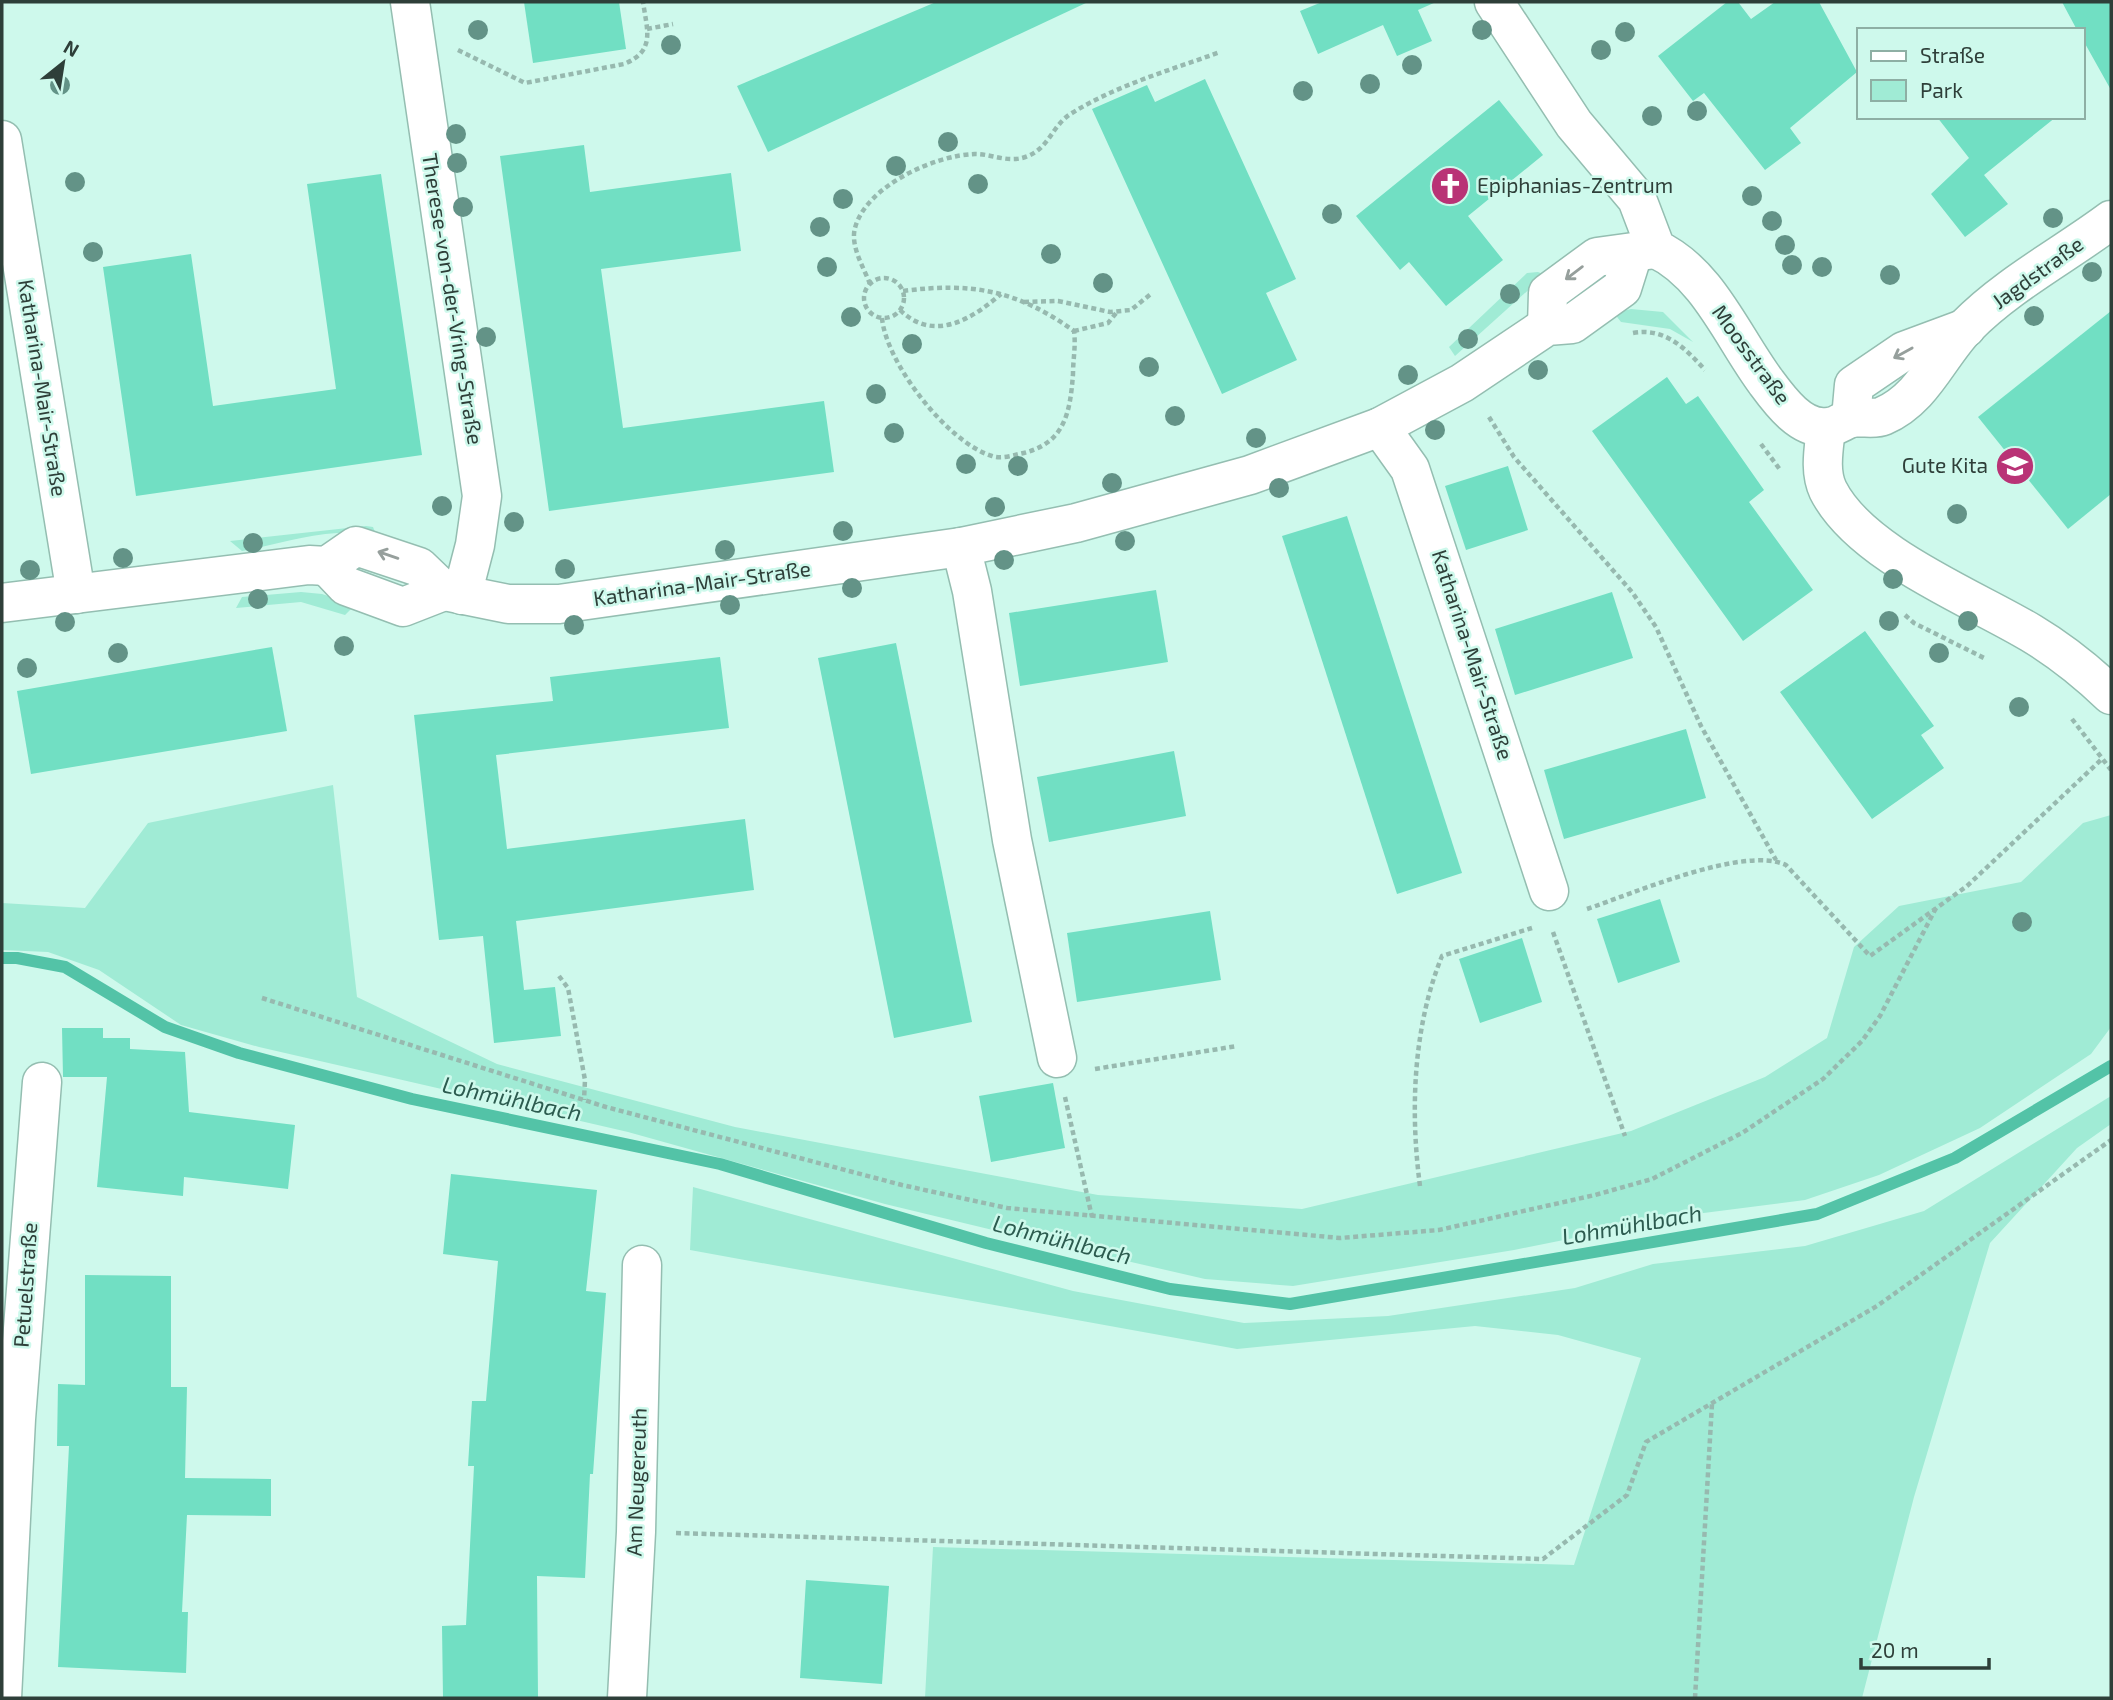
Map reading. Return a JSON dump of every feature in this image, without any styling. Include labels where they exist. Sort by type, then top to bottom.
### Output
[{"type":"street","name":"Therese-von-der-Vring-Straße","points":[[410,2],[482,496],[475,545],[453,593]]},
{"type":"street","points":[[1493,2],[1574,124],[1637,199],[1644,251]]},
{"type":"street","name":"Katharina-Mair-Straße","points":[[2,140],[76,594]]},
{"type":"street","name":"Jagdstraße","points":[[1839,423],[1883,416],[1902,402],[1926,382],[1966,328],[2111,220]]},
{"type":"street","name":"Katharina-Mair-Straße","points":[[453,593],[508,604],[559,604],[961,547],[1064,526],[1239,479],[1380,427],[1462,383],[1547,326],[1548,293],[1597,257],[1644,251]]},
{"type":"street","name":"Moosstraße","points":[[1644,251],[1671,256],[1710,298],[1767,383],[1793,414],[1813,426],[1839,423]]},
{"type":"street","points":[[1839,423],[1822,461],[1828,489],[1840,507],[1867,534],[1915,571],[2032,634],[2084,669],[2111,695]]},
{"type":"street","name":"Katharina-Mair-Straße","points":[[1380,427],[1410,469],[1549,906]]},
{"type":"street","points":[[2,603],[309,565],[327,566],[356,546],[419,566],[453,593]]},
{"type":"street","points":[[961,547],[972,591],[1012,840],[1058,1066]]},
{"type":"street","name":"Petuelstraße","points":[[2,1698],[16,1419],[42,1082]]},
{"type":"street","name":"Am Neugereuth","points":[[627,1698],[636,1532],[642,1265]]},
{"type":"path","points":[[457,49],[525,83],[624,64],[644,52],[647,29],[643,2]]},
{"type":"path","points":[[647,29],[673,24]]},
{"type":"path","points":[[1074,331],[1076,345],[1072,394],[1068,415],[1060,429],[1044,446],[1029,452],[993,457],[958,436],[927,404],[905,373],[884,335],[882,318],[867,308],[865,295],[870,284],[855,247],[855,230],[863,212],[884,186],[922,169],[964,155],[978,154],[999,159],[1027,156],[1042,148],[1059,121],[1077,110],[1147,78],[1220,52]]},
{"type":"path","points":[[870,284],[889,279],[903,291],[960,286],[1001,294],[1024,302],[1074,331],[1108,323],[1117,311]]},
{"type":"path","points":[[900,310],[903,291]]},
{"type":"path","points":[[1024,302],[1058,302],[1088,309],[1117,311],[1130,310],[1152,293]]},
{"type":"path","points":[[900,310],[923,326],[939,327],[977,314],[1001,294]]},
{"type":"path","points":[[882,318],[900,310]]},
{"type":"path","points":[[1489,417],[1514,457],[1615,572],[1656,627],[1701,726],[1776,860]]},
{"type":"path","points":[[1420,1186],[1416,1150],[1419,1058],[1432,981],[1442,956],[1549,906],[1756,859],[1776,860],[1786,865],[1870,956],[1967,886],[2103,758]]},
{"type":"path","points":[[1549,906],[1625,1136]]},
{"type":"path","points":[[262,998],[584,1100],[902,1185],[1007,1208],[1340,1238],[1439,1230],[1595,1195],[1651,1179],[1742,1133],[1823,1079],[1863,1041],[1880,1016],[1936,908]]},
{"type":"path","points":[[559,976],[568,988],[585,1080],[584,1100]]},
{"type":"path","points":[[1093,1217],[1058,1066],[1237,1046]]},
{"type":"path","points":[[636,1532],[1543,1559],[1627,1495],[1646,1442],[1877,1306],[2111,1140]]},
{"type":"path","points":[[1695,1698],[1712,1403]]},
{"type":"green space","points":[[1538,272],[1545,275],[1455,356],[1449,347],[1527,273]]},
{"type":"green space","points":[[1631,309],[1663,312],[1693,342],[1670,329],[1621,322],[1614,313]]},
{"type":"green space","points":[[373,527],[376,535],[326,534],[242,551],[230,541]]},
{"type":"green space","points":[[301,592],[322,594],[355,605],[345,615],[301,602],[236,608],[242,597]]},
{"type":"green space","points":[[333,785],[357,997],[497,1064],[735,1127],[1098,1195],[1302,1209],[1631,1131],[1765,1077],[1827,1038],[1854,947],[1899,906],[2021,882],[2083,823],[2111,815],[2111,1027],[2091,1054],[1980,1128],[1879,1175],[1805,1200],[1688,1215],[1514,1250],[1293,1286],[1205,1279],[885,1204],[628,1132],[259,1047],[181,1025],[99,970],[48,952],[2,950],[2,903],[85,908],[148,823]]},
{"type":"green space","points":[[2111,1096],[2111,1124],[2077,1148],[1990,1243],[1914,1497],[1862,1698],[925,1698],[933,1547],[1574,1565],[1641,1358],[1558,1335],[1475,1326],[1237,1349],[690,1250],[693,1187],[1073,1291],[1244,1323],[1388,1316],[1575,1288],[1653,1264],[1805,1246],[1924,1211]]},
{"type":"building","points":[[524,2],[619,2],[626,49],[533,63]]},
{"type":"building","points":[[936,2],[1088,2],[768,152],[737,86]]},
{"type":"building","points":[[1322,2],[1436,2],[1418,10],[1432,41],[1397,56],[1383,25],[1318,54],[1300,11]]},
{"type":"building","points":[[1727,2],[1738,2],[1751,19],[1775,2],[1819,2],[1857,72],[1790,128],[1801,143],[1765,170],[1704,93],[1693,101],[1658,56]]},
{"type":"building","points":[[2062,2],[2111,2],[2111,90],[2085,44],[2085,28],[2076,28]]},
{"type":"building","points":[[1205,79],[1296,279],[1266,293],[1297,360],[1222,394],[1092,109],[1147,85],[1155,102]]},
{"type":"building","name":"Epiphanias-Zentrum","points":[[1499,100],[1543,155],[1468,216],[1503,260],[1446,306],[1409,262],[1400,270],[1356,216]]},
{"type":"building","points":[[1939,119],[2054,119],[1984,175],[2008,204],[1965,237],[1931,194],[1969,158]]},
{"type":"building","points":[[584,145],[590,192],[731,173],[741,251],[601,269],[623,428],[824,401],[834,472],[549,511],[500,156]]},
{"type":"building","points":[[381,174],[422,455],[136,496],[103,267],[191,254],[213,406],[336,389],[307,184]]},
{"type":"building","points":[[2111,311],[2111,494],[2068,529],[1978,417]]},
{"type":"building","points":[[1667,377],[1686,404],[1698,396],[1764,490],[1749,502],[1813,590],[1743,641],[1592,431]]},
{"type":"building","points":[[1508,466],[1528,530],[1466,550],[1445,486]]},
{"type":"building","points":[[1347,516],[1462,873],[1397,894],[1282,536]]},
{"type":"building","points":[[1156,590],[1168,662],[1020,686],[1009,613]]},
{"type":"building","points":[[1612,592],[1633,658],[1515,695],[1495,629]]},
{"type":"building","points":[[1865,631],[1934,726],[1921,735],[1944,768],[1872,819],[1780,692]]},
{"type":"building","points":[[896,643],[972,1022],[894,1038],[818,658]]},
{"type":"building","points":[[272,647],[287,731],[31,774],[17,691]]},
{"type":"building","points":[[720,657],[729,728],[496,755],[507,849],[745,819],[754,890],[516,921],[524,990],[555,987],[561,1036],[494,1043],[483,936],[439,940],[414,715],[553,701],[550,677]]},
{"type":"building","points":[[1686,729],[1706,798],[1564,839],[1544,770]]},
{"type":"building","points":[[1174,751],[1186,816],[1049,842],[1037,777]]},
{"type":"building","points":[[1660,899],[1680,962],[1618,983],[1597,919]]},
{"type":"building","points":[[1210,911],[1221,980],[1077,1002],[1067,933]]},
{"type":"building","points":[[1522,938],[1542,1002],[1480,1023],[1459,959]]},
{"type":"building","points":[[62,1028],[103,1028],[103,1038],[130,1038],[130,1049],[185,1052],[189,1112],[295,1125],[288,1189],[184,1177],[183,1196],[97,1187],[107,1077],[63,1077]]},
{"type":"building","points":[[1053,1083],[1065,1148],[991,1162],[979,1096]]},
{"type":"building","points":[[451,1174],[597,1190],[586,1291],[606,1293],[593,1474],[590,1474],[585,1578],[537,1576],[538,1698],[443,1698],[442,1626],[466,1625],[474,1466],[468,1466],[472,1401],[486,1401],[498,1261],[443,1254]]},
{"type":"building","points":[[85,1275],[171,1276],[171,1387],[187,1387],[185,1478],[271,1479],[271,1516],[187,1515],[182,1612],[188,1612],[186,1673],[58,1667],[69,1446],[57,1446],[58,1384],[85,1385]]},
{"type":"building","points":[[806,1580],[889,1586],[882,1684],[800,1678]]},
{"type":"waterway","name":"Lohmühlbach","points":[[2,958],[17,958],[65,967],[165,1027],[239,1053],[412,1099],[720,1164],[986,1243],[1170,1289],[1290,1304],[1817,1214],[1955,1158],[2111,1066]]},
{"type":"place","name":"Epiphanias-Zentrum","points":[[1450,186]]},
{"type":"place","name":"Gute Kita","points":[[2015,466]]}]
